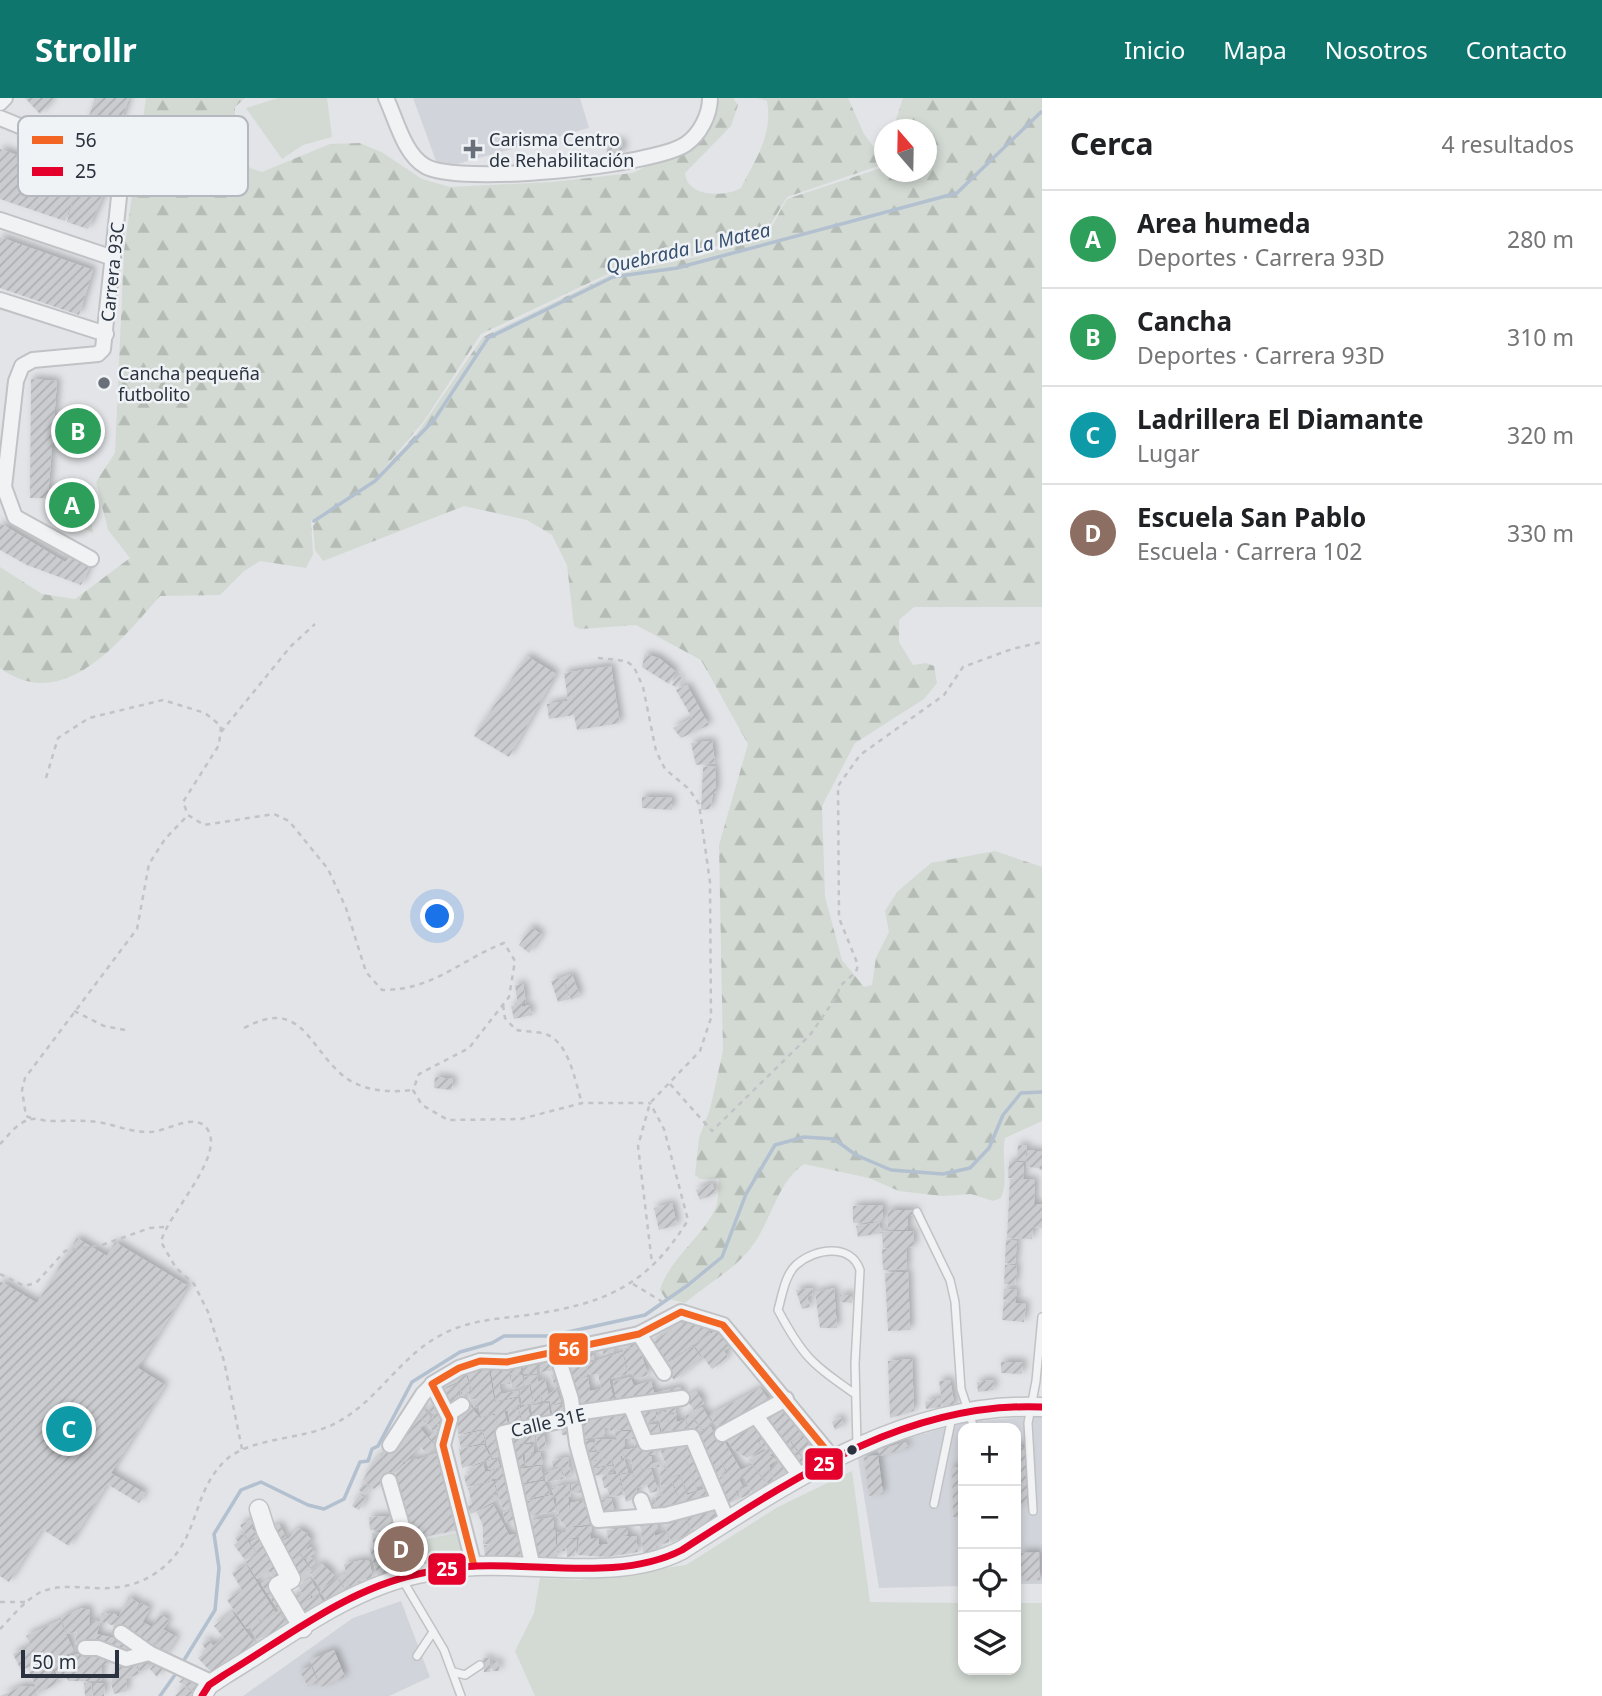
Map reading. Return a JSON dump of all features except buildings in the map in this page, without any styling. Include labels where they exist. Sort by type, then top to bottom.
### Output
[{"type":"street","points":[[0,103],[5,98]]},
{"type":"street","points":[[386,98],[411,153],[424,166],[446,174],[494,174],[597,166],[673,150],[687,143],[702,125],[710,98]]},
{"type":"street","name":"Carrera 93C","points":[[0,118],[18,125]]},
{"type":"street","name":"Carrera 93C","points":[[91,559],[15,517],[4,487],[16,381],[22,366],[33,360],[98,354],[103,348],[119,196]]},
{"type":"street","points":[[0,220],[113,258]]},
{"type":"street","points":[[0,300],[106,334]]},
{"type":"street","points":[[390,1446],[422,1394],[459,1368],[480,1361],[507,1362],[639,1334],[681,1312],[723,1325],[832,1457]]},
{"type":"street","points":[[639,1334],[664,1373]]},
{"type":"street","points":[[556,1352],[598,1520],[647,1516],[718,1502]]},
{"type":"street","points":[[434,1386],[450,1419]]},
{"type":"street","name":"Calle 31E","points":[[531,1559],[503,1433],[569,1419],[573,1415],[682,1398]]},
{"type":"street","points":[[722,1434],[786,1399]]},
{"type":"street","points":[[462,1405],[450,1413],[443,1445],[474,1566]]},
{"type":"street","points":[[631,1407],[647,1443],[692,1437],[728,1522]]},
{"type":"street","points":[[121,1633],[149,1653],[190,1672],[208,1689],[353,1597],[409,1577],[474,1566],[581,1569],[638,1563],[673,1555],[832,1457],[857,1446],[965,1419],[1037,1407]]},
{"type":"street","points":[[756,1416],[800,1476]]},
{"type":"street","points":[[389,1481],[409,1577]]},
{"type":"street","points":[[641,1500],[647,1516]]},
{"type":"street","points":[[259,1509],[265,1531],[291,1579],[278,1586],[303,1628]]},
{"type":"street","points":[[85,1648],[98,1648],[126,1659],[149,1653]]},
{"type":"lane","points":[[917,1212],[950,1280],[955,1301],[965,1419],[934,1504]]},
{"type":"lane","points":[[855,1394],[813,1365],[796,1344],[778,1310],[786,1281],[796,1265],[824,1251],[847,1252],[857,1260],[860,1270],[855,1394],[857,1446]]},
{"type":"lane","points":[[1033,1511],[1028,1423],[1037,1407],[1042,1317]]},
{"type":"lane","points":[[409,1577],[454,1672],[461,1696]]},
{"type":"lane","points":[[417,1656],[433,1632]]},
{"type":"lane","points":[[454,1672],[466,1675],[480,1665]]},
{"type":"path","points":[[220,734],[290,646],[315,624]]},
{"type":"path","points":[[670,1084],[712,1131],[810,1035],[837,996],[840,986],[856,972],[858,965],[839,918],[838,786],[860,755],[944,695],[963,667],[1042,642]]},
{"type":"path","points":[[598,658],[626,661],[634,667],[643,687],[656,751],[665,769],[689,789],[699,804],[710,882],[710,1018],[701,1051],[650,1103],[638,1146],[653,1264]]},
{"type":"path","points":[[46,778],[58,738],[89,718],[163,700],[205,713],[221,726],[219,745],[183,802],[188,815],[204,825],[274,814],[289,821],[328,869],[346,908],[366,972],[382,989],[408,990],[438,979],[470,956],[504,943],[515,961],[509,997],[469,1048],[419,1074],[413,1090]]},
{"type":"path","points":[[188,815],[166,839],[149,864],[137,929],[25,1078],[22,1102],[26,1116],[32,1118],[101,1123],[122,1130],[154,1132],[190,1121],[200,1123],[209,1132],[212,1147],[179,1212],[164,1227],[161,1242],[167,1255],[194,1284],[208,1312],[224,1362],[242,1449]]},
{"type":"path","points":[[503,1005],[505,1018],[516,1030],[547,1034],[558,1041],[566,1054],[582,1103]]},
{"type":"path","points":[[75,1011],[104,1026],[125,1030]]},
{"type":"path","points":[[244,1028],[259,1020],[275,1018],[295,1022],[340,1074],[350,1080],[390,1093],[413,1090]]},
{"type":"path","points":[[413,1090],[422,1105],[448,1119],[521,1119],[582,1103],[650,1103]]},
{"type":"path","points":[[0,1629],[28,1602],[52,1588],[124,1588],[168,1565],[191,1531],[198,1505],[214,1472],[242,1449],[304,1434],[338,1422],[373,1395],[418,1348],[472,1321],[566,1308],[604,1298],[633,1284],[676,1240],[688,1220],[664,1129],[650,1103]]},
{"type":"path","points":[[0,1144],[17,1125],[32,1118]]},
{"type":"path","points":[[0,1274],[24,1286],[36,1283],[65,1251],[102,1245],[150,1228],[164,1227]]},
{"type":"path","points":[[633,1284],[665,1304]]},
{"type":"path","points":[[0,1602],[28,1602]]},
{"type":"shaded area","name":"Carisma Centro de Rehabilitación","points":[[413,98],[580,98],[589,128],[439,169]]},
{"type":"shaded area","points":[[1042,1416],[1042,1584],[1021,1584],[1021,1423],[962,1423]]},
{"type":"shaded area","points":[[958,1424],[958,1586],[879,1588],[857,1453]]},
{"type":"shaded area","points":[[401,1601],[430,1677],[389,1696],[243,1696],[353,1618]]},
{"type":"green space","points":[[146,98],[245,98],[235,107],[235,116],[143,116]]},
{"type":"green space","points":[[278,98],[327,98],[332,137],[303,145],[282,159],[246,108]]},
{"type":"green space","points":[[720,98],[733,98],[738,105],[731,126],[685,173],[687,181],[699,191],[726,193],[741,188],[762,146],[768,125],[767,101],[757,98],[848,98],[864,134],[874,148],[874,167],[787,197],[771,224],[691,256],[610,273],[481,334],[424,421],[375,479],[418,432],[483,337],[610,275],[701,256],[772,226],[787,199],[874,170],[874,182],[937,182],[937,119],[896,119],[903,98],[1042,98],[1042,607],[914,607],[899,620],[899,642],[913,665],[926,663],[934,666],[937,683],[924,699],[855,743],[822,806],[825,897],[842,960],[864,987],[872,985],[876,958],[889,932],[885,911],[897,892],[931,863],[995,851],[1042,867],[1042,1121],[1005,1138],[1001,1198],[993,1201],[971,1194],[942,1196],[899,1191],[869,1178],[804,1164],[795,1171],[782,1189],[761,1232],[740,1260],[685,1303],[665,1298],[660,1290],[664,1279],[710,1218],[718,1201],[719,1179],[700,1179],[695,1175],[699,1138],[710,1109],[723,1051],[719,845],[748,744],[701,660],[636,625],[580,629],[574,626],[567,565],[552,535],[527,520],[464,506],[323,561],[315,550],[313,526],[324,512],[311,521],[313,554],[306,568],[260,561],[244,571],[220,595],[160,596],[109,651],[89,666],[68,677],[47,683],[24,680],[0,668],[0,567],[42,594],[75,599],[130,558],[108,530],[96,482],[115,453],[124,251],[132,196],[248,196],[248,161],[250,168],[262,172],[330,144],[360,143],[383,153],[422,179],[450,187],[552,182],[633,173],[693,141]]},
{"type":"green space","points":[[71,412],[84,412],[85,451],[71,451]]},
{"type":"green space","points":[[63,480],[69,491],[75,489],[87,496],[93,533],[54,514],[57,482]]},
{"type":"green space","points":[[852,1471],[870,1602],[958,1603],[958,1675],[1021,1675],[1021,1603],[1042,1603],[1042,1696],[535,1696],[515,1651],[534,1613],[540,1578],[580,1580],[686,1565],[778,1507]]},
{"type":"green space","points":[[458,1533],[463,1555],[417,1566],[411,1542]]},
{"type":"water","points":[[76,493],[83,511],[73,515],[66,498]]},
{"type":"waterway","name":"Quebrada La Matea","points":[[314,521],[375,481],[434,420],[488,338],[613,277],[677,268],[957,193],[1041,112]]},
{"type":"waterway","points":[[181,1665],[215,1610],[219,1568],[214,1534],[241,1490],[261,1482],[308,1505],[324,1509],[344,1499],[360,1462],[368,1461],[372,1449],[378,1446],[412,1382],[460,1352],[492,1343],[504,1336],[550,1336],[645,1315],[722,1257],[746,1194],[775,1145],[804,1137],[834,1139],[856,1155],[891,1170],[943,1174],[970,1168],[989,1148],[1003,1115],[1021,1093],[1042,1092]]},
{"type":"waterway","points":[[160,1696],[177,1672]]},
{"type":"transit line","name":"56","points":[[474,1566],[443,1445],[450,1419],[432,1384],[459,1368],[480,1361],[507,1362],[639,1334],[681,1312],[723,1325],[832,1457]]},
{"type":"transit line","name":"25","points":[[202,1696],[209,1685],[317,1617],[341,1603],[392,1581],[469,1566],[607,1568],[659,1559],[682,1550],[808,1472],[897,1431],[944,1417],[992,1409],[1042,1407]]},
{"type":"place","name":"Carisma Centro de Rehabilitación","points":[[473,149]]},
{"type":"place","name":"Cancha pequeña futbolito","points":[[104,383]]},
{"type":"place","name":"Cancha","points":[[78,431]]},
{"type":"place","name":"Area humeda","points":[[72,505]]},
{"type":"place","name":"Ladrillera El Diamante","points":[[69,1429]]},
{"type":"place","name":"Escuela San Pablo","points":[[401,1549]]}]
